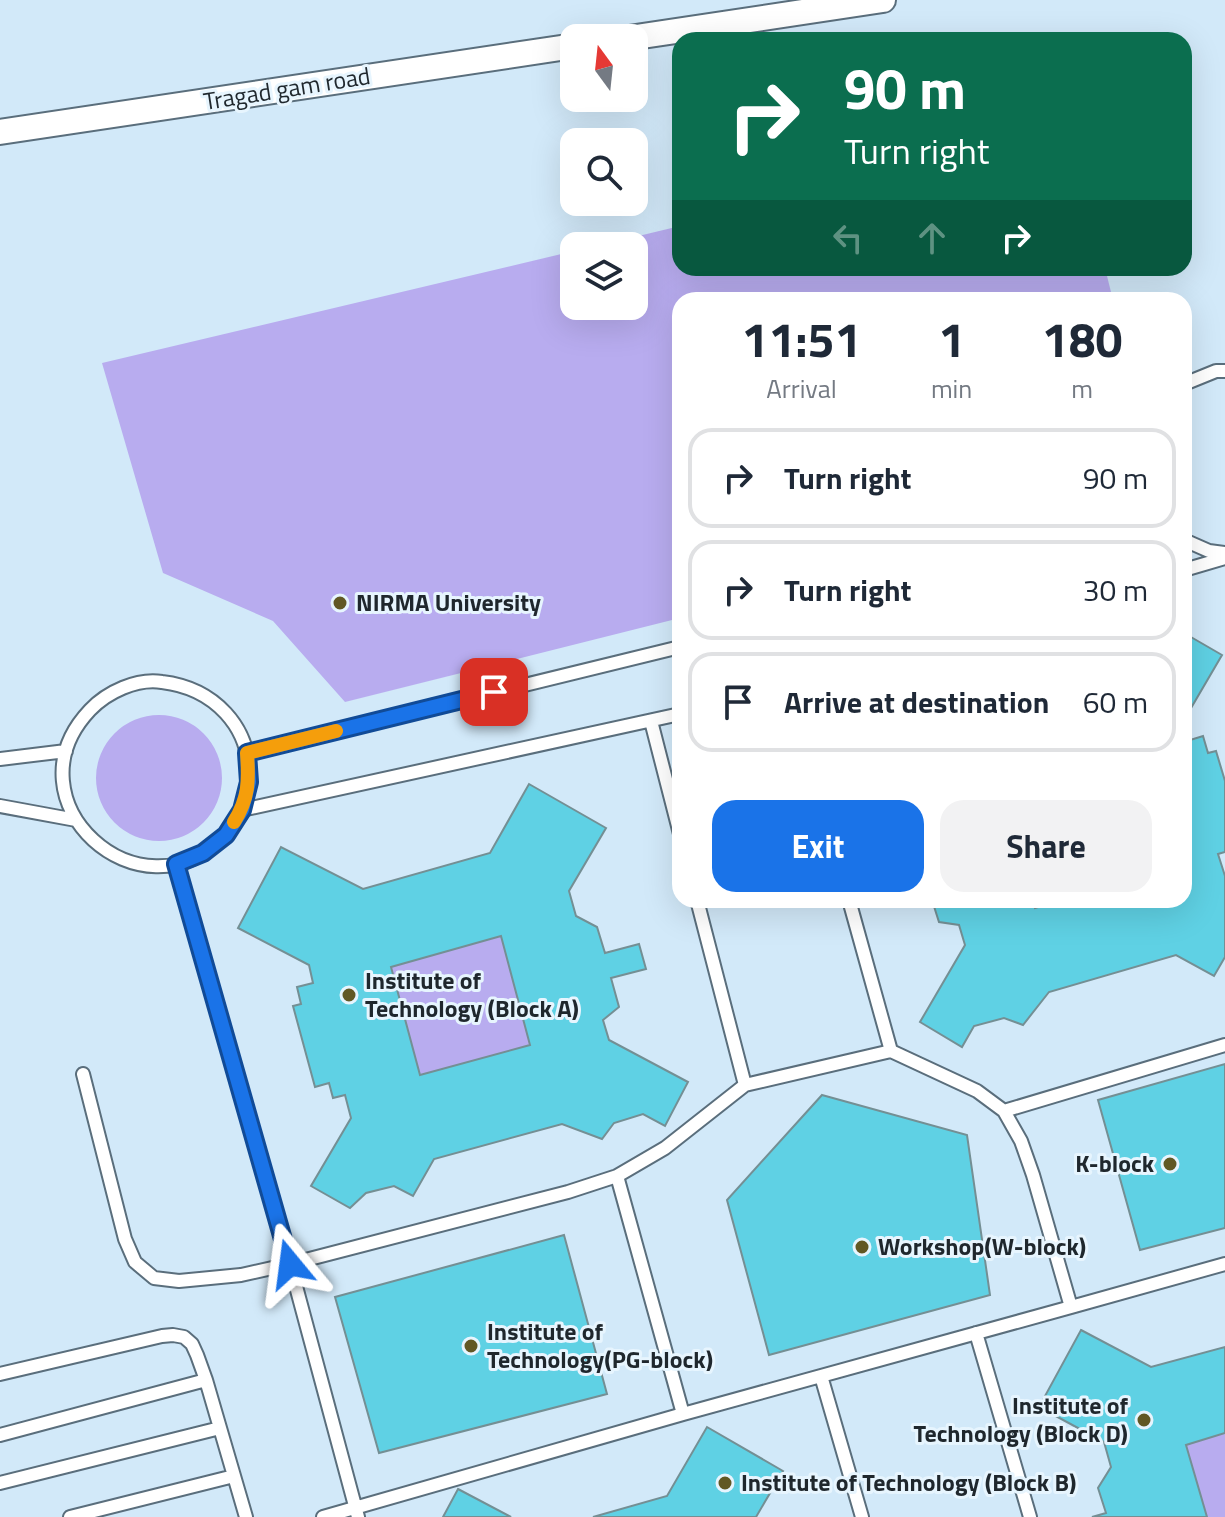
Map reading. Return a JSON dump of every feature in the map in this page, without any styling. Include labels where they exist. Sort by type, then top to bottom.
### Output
[{"type":"street","points":[[648,35],[883,0]]},
{"type":"street","name":"Tragad gam road","points":[[0,132],[560,48]]},
{"type":"lane","points":[[1192,381],[1216,371],[1225,371]]},
{"type":"lane","points":[[1192,544],[1225,556]]},
{"type":"lane","points":[[1192,567],[1225,556]]},
{"type":"lane","points":[[247,753],[672,649]]},
{"type":"lane","points":[[158,681],[188,687],[215,701],[236,725],[247,753],[249,782],[242,810],[226,835],[203,853],[176,864],[147,866],[119,858],[94,842],[76,820],[66,798],[63,774],[66,751],[78,722],[100,700],[127,686],[158,681]]},
{"type":"lane","points":[[242,810],[672,716]]},
{"type":"lane","points":[[651,721],[672,803]]},
{"type":"lane","points":[[0,759],[66,751]]},
{"type":"lane","points":[[0,806],[76,820]]},
{"type":"lane","points":[[176,864],[357,1512]]},
{"type":"lane","points":[[699,908],[745,1085]]},
{"type":"lane","points":[[851,908],[891,1051]]},
{"type":"lane","points":[[1004,1111],[1225,1045]]},
{"type":"lane","points":[[83,1074],[125,1239],[135,1262],[154,1278],[179,1281],[241,1275],[290,1264],[568,1192],[617,1176],[665,1148],[745,1085],[891,1051],[977,1091],[1004,1111],[1029,1163],[1071,1307]]},
{"type":"lane","points":[[617,1176],[683,1414]]},
{"type":"lane","points":[[323,1517],[357,1512],[683,1414],[1225,1264]]},
{"type":"lane","points":[[976,1333],[1030,1517]]},
{"type":"lane","points":[[0,1374],[173,1335],[184,1337],[192,1344],[206,1380],[246,1517]]},
{"type":"lane","points":[[821,1376],[862,1517]]},
{"type":"lane","points":[[0,1435],[206,1380]]},
{"type":"lane","points":[[0,1483],[220,1428]]},
{"type":"lane","points":[[70,1517],[234,1476]]},
{"type":"shaded area","points":[[672,228],[672,276],[1107,276],[1111,292],[672,292],[672,620],[345,702],[273,621],[163,573],[102,363],[560,254],[560,320],[648,320],[648,234]]},
{"type":"shaded area","points":[[159,715],[183,720],[204,733],[217,754],[222,778],[217,802],[204,823],[183,836],[159,841],[135,836],[114,823],[101,802],[96,778],[101,754],[114,733],[135,720]]},
{"type":"shaded area","points":[[501,936],[530,1045],[420,1075],[391,967]]},
{"type":"shaded area","points":[[1225,1433],[1225,1517],[1207,1517],[1186,1445]]},
{"type":"building","points":[[1192,638],[1222,655],[1192,706]]},
{"type":"building","points":[[1203,736],[1208,753],[1216,751],[1225,781],[1225,852],[1218,854],[1225,876],[1225,957],[1214,976],[1176,955],[1049,992],[1023,1025],[1004,1018],[974,1026],[962,1047],[920,1022],[965,945],[959,925],[939,922],[935,908],[1192,908],[1192,739]]},
{"type":"building","name":"Institute of Technology (Block A)","points":[[529,784],[606,828],[569,891],[576,916],[597,927],[605,953],[639,944],[646,969],[611,978],[619,1007],[603,1020],[609,1040],[688,1082],[665,1126],[643,1114],[614,1123],[602,1139],[562,1124],[434,1159],[413,1196],[394,1186],[366,1193],[350,1208],[311,1186],[351,1118],[345,1095],[333,1098],[329,1083],[315,1087],[293,1006],[301,1004],[297,987],[313,983],[309,965],[238,928],[281,847],[363,889],[490,853]],"holes":[[[501,936],[530,1045],[420,1075],[391,967]]]},
{"type":"building","name":"K-block","points":[[1225,1064],[1225,1228],[1140,1250],[1098,1100]]},
{"type":"building","name":"Workshop(W-block)","points":[[822,1095],[967,1135],[990,1295],[769,1355],[727,1200]]},
{"type":"building","name":"Institute of Technology(PG-block)","points":[[564,1235],[607,1394],[379,1453],[335,1297]]},
{"type":"building","name":"Institute of Technology (Block D)","points":[[1081,1330],[1151,1367],[1225,1347],[1225,1433],[1186,1445],[1207,1517],[1092,1517],[1106,1513],[1098,1488],[1111,1467],[1104,1442],[1039,1407]]},
{"type":"building","name":"Institute of Technology (Block B)","points":[[707,1427],[783,1471],[756,1517],[593,1517],[667,1496]]},
{"type":"building","points":[[458,1489],[511,1517],[443,1517]]},
{"type":"slow traffic","points":[[234,822],[242,810],[249,782],[247,753],[336,731]]},
{"type":"place","name":"NIRMA University","points":[[340,603]]},
{"type":"place","name":"Institute of Technology (Block A)","points":[[349,995]]},
{"type":"place","name":"K-block","points":[[1170,1164]]},
{"type":"place","name":"Workshop(W-block)","points":[[862,1247]]},
{"type":"place","name":"Institute of Technology(PG-block)","points":[[471,1346]]},
{"type":"place","name":"Institute of Technology (Block D)","points":[[1144,1420]]},
{"type":"place","name":"Institute of Technology (Block B)","points":[[725,1483]]},
{"type":"route","points":[[290,1264],[176,864],[203,853],[226,835],[242,810],[249,782],[247,753],[494,692]]}]
